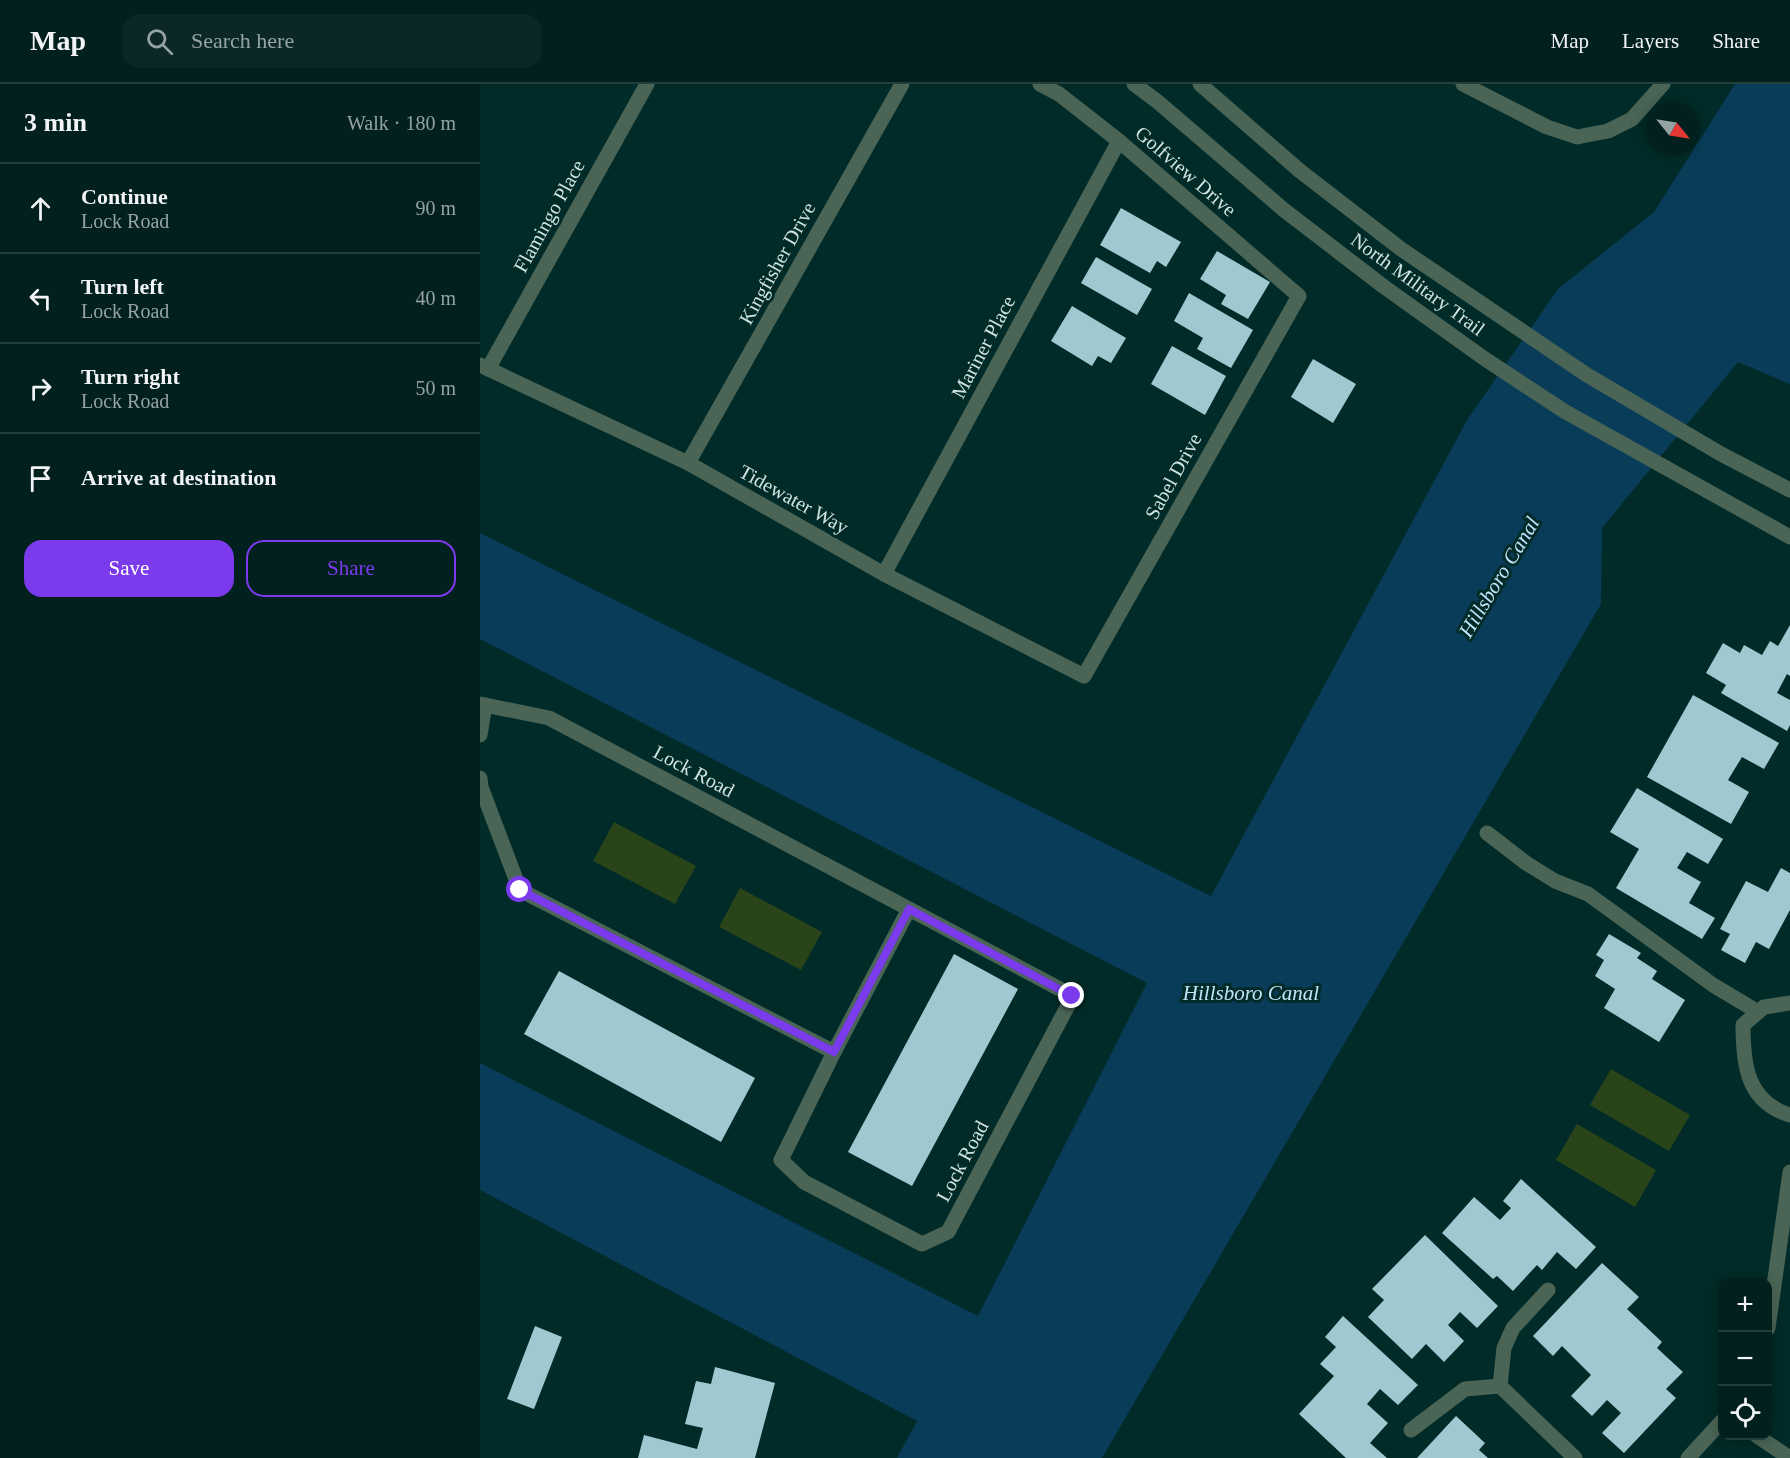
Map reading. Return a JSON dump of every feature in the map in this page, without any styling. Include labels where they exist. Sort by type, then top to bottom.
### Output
[{"type":"street","name":"Flamingo Place","points":[[484,367],[647,84]]},
{"type":"street","name":"Kingfisher Drive","points":[[688,463],[902,84]]},
{"type":"street","name":"Golfview Drive","points":[[1040,84],[1059,94],[1119,141],[1299,296]]},
{"type":"street","name":"North Military Trail","points":[[1134,84],[1284,210],[1383,286],[1485,359],[1564,411],[1790,537]]},
{"type":"street","name":"North Military Trail","points":[[1200,84],[1300,171],[1401,249],[1587,375],[1721,454],[1790,490]]},
{"type":"street","points":[[1463,84],[1547,127],[1577,136],[1608,131],[1632,119],[1663,84]]},
{"type":"street","name":"Mariner Place","points":[[884,573],[1119,141]]},
{"type":"street","name":"Sabel Drive","points":[[1084,676],[1299,296]]},
{"type":"street","name":"Tidewater Way","points":[[484,367],[688,463],[884,573],[1084,676]]},
{"type":"street","name":"Lock Road","points":[[480,735],[482,705],[549,718],[909,909],[1072,996],[948,1232],[922,1244],[804,1182],[782,1160],[834,1052],[909,909]]},
{"type":"street","points":[[480,778],[481,787],[520,890],[834,1052]]},
{"type":"street","points":[[1487,833],[1526,863],[1555,881],[1588,894],[1713,985],[1758,1012]]},
{"type":"street","points":[[1790,1004],[1764,1007],[1743,1025],[1743,1057],[1754,1089],[1773,1110],[1790,1115]]},
{"type":"street","points":[[1772,1294],[1790,1172]]},
{"type":"street","points":[[1500,1386],[1504,1348],[1513,1328],[1548,1290]]},
{"type":"street","points":[[1411,1430],[1465,1389],[1500,1386],[1575,1458]]},
{"type":"street","points":[[1688,1458],[1718,1425]]},
{"type":"street","points":[[1763,1440],[1790,1458]]},
{"type":"green space","points":[[614,822],[696,866],[675,904],[593,861]]},
{"type":"green space","points":[[740,888],[822,932],[801,970],[719,927]]},
{"type":"green space","points":[[1611,1069],[1690,1115],[1669,1151],[1590,1105]]},
{"type":"green space","points":[[1577,1124],[1656,1170],[1635,1207],[1556,1160]]},
{"type":"water","name":"Hillsboro Canal","points":[[1735,84],[1790,84],[1790,384],[1738,362],[1602,528],[1601,604],[1102,1458],[897,1458],[917,1421],[480,1190],[480,1063],[978,1316],[1147,983],[480,639],[480,533],[1211,896],[1467,420],[1558,289],[1654,212],[1689,156],[1700,156],[1700,139]]},
{"type":"building","points":[[1121,208],[1181,242],[1166,267],[1157,261],[1150,273],[1100,245]]},
{"type":"building","points":[[1217,251],[1270,282],[1248,319],[1221,304],[1226,295],[1200,279]]},
{"type":"building","points":[[1096,257],[1152,289],[1137,315],[1081,283]]},
{"type":"building","points":[[1189,293],[1253,330],[1231,368],[1197,349],[1203,338],[1174,321]]},
{"type":"building","points":[[1072,306],[1126,338],[1111,363],[1098,356],[1092,366],[1051,341]]},
{"type":"building","points":[[1172,346],[1226,376],[1205,415],[1151,384]]},
{"type":"building","points":[[1313,359],[1356,384],[1333,423],[1291,397]]},
{"type":"building","points":[[1790,625],[1790,676],[1787,674],[1777,693],[1790,700],[1790,725],[1787,731],[1721,693],[1726,685],[1706,673],[1723,643],[1740,653],[1744,645],[1762,655],[1770,641],[1778,646]]},
{"type":"building","points":[[1693,695],[1779,743],[1764,769],[1742,757],[1728,780],[1749,792],[1731,824],[1647,777]]},
{"type":"building","points":[[1637,788],[1723,839],[1708,864],[1687,852],[1677,868],[1701,882],[1689,903],[1715,918],[1702,939],[1616,888],[1639,849],[1610,832]]},
{"type":"building","points":[[1781,868],[1790,873],[1790,910],[1769,949],[1756,942],[1745,963],[1721,950],[1730,934],[1720,929],[1746,881],[1768,892]]},
{"type":"building","points":[[1609,934],[1641,953],[1637,958],[1657,971],[1652,979],[1685,1000],[1659,1042],[1604,1008],[1615,989],[1595,976],[1604,960],[1596,955]]},
{"type":"building","points":[[954,954],[1018,989],[912,1186],[848,1152]]},
{"type":"building","points":[[559,971],[755,1078],[721,1142],[524,1034]]},
{"type":"building","points":[[1521,1179],[1596,1247],[1576,1269],[1557,1252],[1542,1270],[1537,1265],[1513,1291],[1497,1276],[1493,1279],[1442,1233],[1474,1197],[1500,1220],[1511,1208],[1503,1201]]},
{"type":"building","points":[[1425,1235],[1498,1306],[1477,1328],[1460,1312],[1448,1325],[1464,1341],[1444,1362],[1426,1344],[1412,1359],[1368,1317],[1384,1300],[1372,1289]]},
{"type":"building","points":[[1602,1263],[1639,1297],[1627,1309],[1662,1342],[1657,1348],[1683,1372],[1666,1389],[1676,1398],[1624,1453],[1602,1433],[1621,1413],[1607,1400],[1592,1416],[1571,1396],[1591,1375],[1562,1346],[1553,1356],[1533,1336]]},
{"type":"building","points":[[1343,1316],[1418,1385],[1398,1405],[1380,1389],[1367,1404],[1388,1423],[1370,1443],[1387,1458],[1346,1458],[1299,1414],[1334,1376],[1320,1364],[1336,1347],[1325,1337]]},
{"type":"building","points":[[535,1326],[562,1337],[534,1409],[507,1399]]},
{"type":"building","points":[[715,1367],[775,1383],[755,1458],[638,1458],[644,1435],[697,1449],[703,1428],[685,1424],[696,1381],[711,1384]]},
{"type":"building","points":[[1456,1416],[1485,1443],[1479,1450],[1488,1458],[1417,1458]]},
{"type":"route","points":[[520,890],[834,1052],[909,909],[1072,996]]}]
